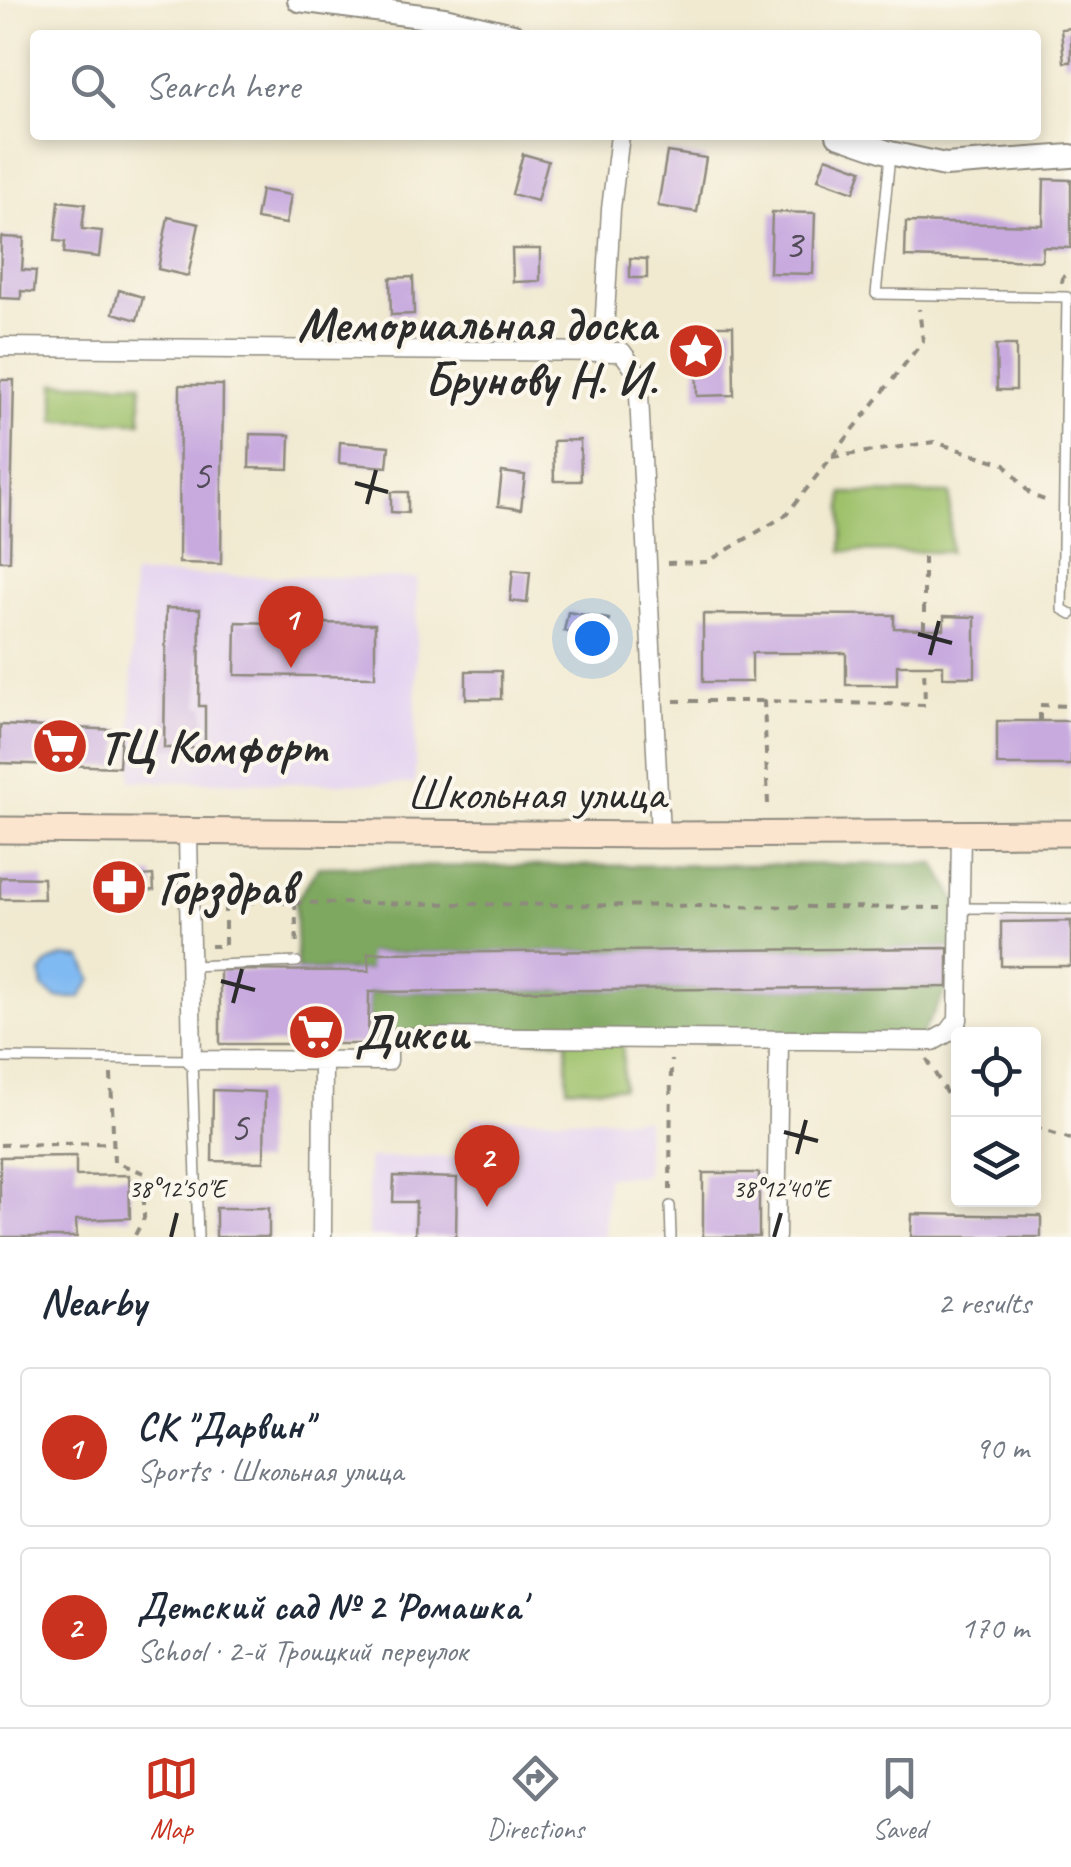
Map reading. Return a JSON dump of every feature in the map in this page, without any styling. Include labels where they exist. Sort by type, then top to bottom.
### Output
[{"type":"main road","name":"Школьная улица","points":[[0,830],[660,836],[1071,833]]},
{"type":"street","points":[[299,0],[444,19],[491,30]]},
{"type":"street","points":[[613,351],[612,209],[619,140]]},
{"type":"street","points":[[852,140],[945,165],[1071,156]]},
{"type":"street","points":[[0,347],[613,351],[638,374],[660,836]]},
{"type":"street","points":[[188,833],[192,1060],[323,1062],[388,1061],[388,1039],[407,1037],[933,1041],[949,1032],[958,1020],[961,834]]},
{"type":"street","points":[[776,1237],[779,1041]]},
{"type":"street","points":[[322,1237],[323,1062]]},
{"type":"lane","points":[[890,153],[876,294],[1067,297],[1062,609],[1071,614]]},
{"type":"lane","points":[[961,908],[1071,909]]},
{"type":"lane","points":[[190,966],[298,962]]},
{"type":"lane","points":[[0,1058],[192,1060],[198,1237]]},
{"type":"lane","points":[[670,1206],[670,1237]]},
{"type":"path","points":[[648,563],[707,562],[786,515],[923,341],[920,294]]},
{"type":"path","points":[[832,457],[934,442],[1005,464],[1030,495],[1064,506]]},
{"type":"path","points":[[924,552],[924,629]]},
{"type":"path","points":[[654,701],[926,704],[924,665]]},
{"type":"path","points":[[764,701],[768,804]]},
{"type":"path","points":[[1040,722],[1040,705],[1071,706]]},
{"type":"path","points":[[190,947],[224,946],[225,902],[961,908]]},
{"type":"path","points":[[295,902],[298,962]]},
{"type":"path","points":[[670,1206],[672,1040]]},
{"type":"path","points":[[918,1043],[951,1098]]},
{"type":"path","points":[[110,1060],[114,1162],[144,1173],[144,1218],[134,1237]]},
{"type":"path","points":[[1041,1129],[1071,1140]]},
{"type":"path","points":[[0,1145],[113,1143]]},
{"type":"shaded area","points":[[133,575],[417,578],[415,784],[131,781]]},
{"type":"shaded area","points":[[472,1118],[646,1119],[646,1175],[607,1177],[605,1237],[368,1237],[368,1158],[472,1157]]},
{"type":"green space","points":[[55,383],[141,383],[141,422],[55,421]]},
{"type":"green space","points":[[843,493],[950,494],[950,552],[842,551]]},
{"type":"green space","points":[[935,864],[961,908],[960,948],[369,953],[369,971],[297,970],[295,902],[318,867]]},
{"type":"green space","points":[[948,987],[917,1043],[388,1039],[368,1044],[369,992]]},
{"type":"green space","points":[[567,1039],[623,1039],[623,1088],[567,1088]]},
{"type":"water","points":[[64,956],[82,958],[92,980],[80,998],[57,998],[43,988],[41,973],[49,962]]},
{"type":"building","points":[[1071,28],[1071,62],[1064,62],[1061,29]]},
{"type":"building","points":[[667,152],[706,158],[697,212],[658,206]]},
{"type":"building","points":[[523,154],[548,161],[537,201],[512,194]]},
{"type":"building","points":[[826,157],[862,170],[854,192],[818,179]]},
{"type":"building","points":[[1044,179],[1071,180],[1071,248],[1043,247],[1042,261],[905,257],[906,222],[1043,225]]},
{"type":"building","points":[[261,190],[291,195],[286,224],[256,219]]},
{"type":"building","points":[[59,201],[85,204],[82,229],[102,231],[99,257],[64,253],[65,242],[55,241]]},
{"type":"building","points":[[772,212],[815,213],[813,274],[770,273]]},
{"type":"building","points":[[168,217],[199,224],[188,276],[158,269]]},
{"type":"building","points":[[1,237],[24,238],[22,270],[36,271],[34,292],[21,291],[21,299],[0,298]]},
{"type":"building","points":[[512,249],[540,249],[540,281],[513,282]]},
{"type":"building","points":[[630,258],[647,259],[647,278],[630,278]]},
{"type":"building","points":[[413,277],[414,314],[391,315],[390,278]]},
{"type":"building","points":[[119,290],[143,297],[137,320],[113,313]]},
{"type":"building","points":[[696,326],[733,326],[734,395],[697,396]]},
{"type":"building","points":[[996,345],[1016,345],[1016,390],[997,390]]},
{"type":"building","points":[[0,380],[14,380],[10,561],[0,561]]},
{"type":"building","points":[[180,385],[223,385],[221,564],[179,563]]},
{"type":"building","points":[[250,434],[290,435],[289,469],[249,468]]},
{"type":"building","points":[[580,440],[581,481],[554,481],[553,441]]},
{"type":"building","points":[[340,442],[389,446],[387,467],[339,463]]},
{"type":"building","points":[[502,472],[525,475],[521,509],[498,506]]},
{"type":"building","points":[[391,492],[408,492],[408,513],[391,512]]},
{"type":"building","points":[[513,570],[530,572],[527,603],[510,601]]},
{"type":"building","points":[[300,600],[312,608],[315,623],[375,624],[375,677],[235,675],[236,622],[276,623],[279,609]]},
{"type":"building","points":[[166,608],[200,609],[199,706],[205,706],[205,748],[164,748]]},
{"type":"building","points":[[568,612],[609,619],[606,639],[564,631]]},
{"type":"building","points":[[703,614],[894,615],[894,628],[924,629],[944,629],[944,616],[975,617],[975,677],[943,677],[943,665],[897,665],[897,685],[846,685],[846,653],[752,653],[752,682],[703,682]]},
{"type":"building","points":[[466,671],[501,671],[501,699],[466,699]]},
{"type":"building","points":[[997,721],[1071,721],[1071,765],[997,765]]},
{"type":"building","name":"ТЦ Комфорт","points":[[0,725],[121,730],[119,767],[0,763]]},
{"type":"building","points":[[153,875],[154,890],[111,893],[110,878]]},
{"type":"building","points":[[0,877],[43,878],[44,899],[0,899]]},
{"type":"building","points":[[1071,921],[1071,966],[1001,966],[1001,922]]},
{"type":"building","points":[[948,948],[948,987],[369,992],[368,1044],[220,1044],[220,970],[369,971],[368,953]]},
{"type":"building","points":[[213,1090],[265,1092],[264,1162],[212,1161]]},
{"type":"building","points":[[76,1156],[76,1176],[129,1175],[130,1218],[76,1220],[77,1237],[0,1237],[0,1157]]},
{"type":"building","points":[[703,1173],[759,1173],[759,1237],[703,1237]]},
{"type":"building","points":[[394,1176],[457,1178],[456,1237],[415,1237],[416,1202],[393,1202]]},
{"type":"building","points":[[216,1208],[269,1208],[269,1237],[216,1237]]},
{"type":"building","points":[[912,1214],[1041,1216],[1041,1237],[911,1237]]},
{"type":"place","name":"Мемориальная доска Брунову Н. И.","points":[[696,351]]},
{"type":"place","name":"СК \"Дарвин\"","points":[[291,668]]},
{"type":"place","name":"ТЦ Комфорт","points":[[60,746]]},
{"type":"place","name":"Горздрав","points":[[119,887]]},
{"type":"place","name":"Дикси","points":[[316,1032]]},
{"type":"place","name":"Детский сад № 2 'Ромашка'","points":[[487,1207]]}]
